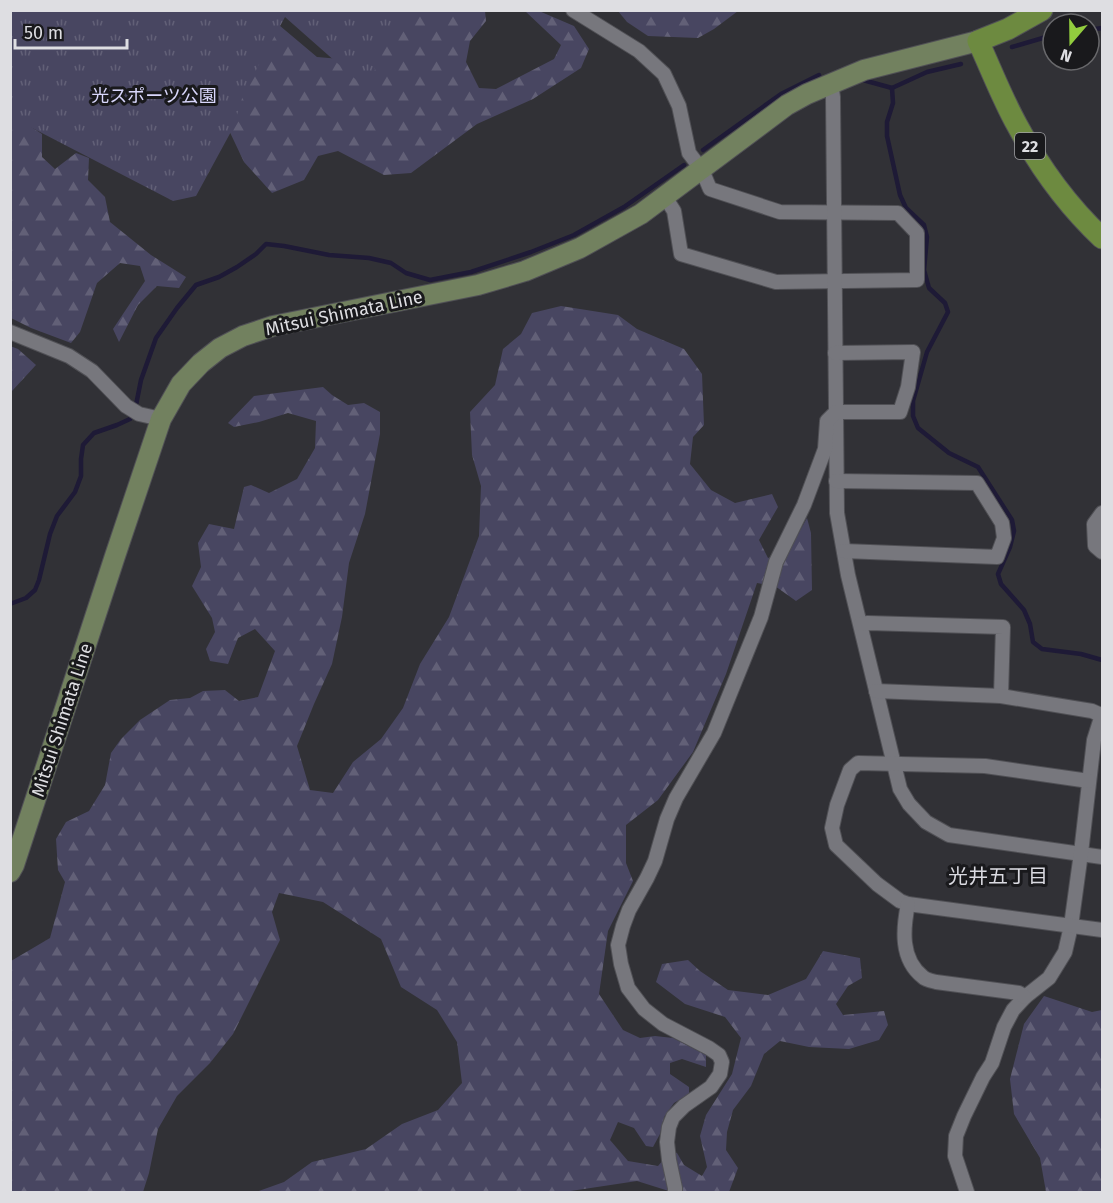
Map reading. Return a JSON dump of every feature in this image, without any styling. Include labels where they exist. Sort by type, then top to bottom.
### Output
[{"type":"main road","points":[[978,42],[1042,10]]},
{"type":"main road","name":"Mitsui Shimata Line","points":[[10,872],[161,419],[181,384],[201,363],[220,348],[243,336],[273,326],[478,285],[525,271],[580,248],[641,214],[787,105],[807,94],[864,70],[978,42]]},
{"type":"main road","name":"22","points":[[978,42],[1017,125],[1042,166],[1068,202],[1102,238]]},
{"type":"street","points":[[573,10],[639,51],[664,74],[679,106],[690,153],[702,170],[710,189],[780,212],[898,213],[917,233],[918,280],[776,282],[681,254],[674,212],[664,197]]},
{"type":"street","points":[[831,83],[837,513],[900,789],[909,804],[926,822],[949,835],[1102,857]]},
{"type":"street","points":[[10,332],[69,356],[92,371],[126,406],[139,414],[161,419]]},
{"type":"street","points":[[675,1192],[667,1142],[669,1127],[673,1117],[684,1106],[711,1087],[720,1074],[723,1062],[719,1055],[709,1048],[663,1024],[644,1009],[628,988],[618,945],[629,910],[655,861],[667,819],[676,798],[714,733],[761,616],[776,562],[804,505],[825,449],[827,421],[836,412],[900,412],[908,387],[913,352],[835,353]]},
{"type":"street","points":[[836,481],[977,483],[1002,523],[1004,538],[997,556],[844,551]]},
{"type":"street","points":[[1102,513],[1094,524],[1095,546],[1102,552]]},
{"type":"street","points":[[861,624],[1003,627],[1001,696]]},
{"type":"street","points":[[876,691],[1001,696],[1092,711],[1101,715],[1094,740],[1081,854],[1065,952],[1048,978],[1013,1010],[1004,1027],[992,1063],[964,1116],[956,1136],[955,1156],[968,1192]]},
{"type":"street","points":[[1089,781],[985,766],[858,763],[850,770],[837,805],[832,828],[836,845],[877,884],[900,901],[908,904],[1102,930]]},
{"type":"street","points":[[908,904],[904,944],[910,962],[924,978],[936,982],[1019,993],[1025,997]]},
{"type":"green space","name":"光スポーツ公園","points":[[10,11],[404,11],[373,58],[375,70],[362,85],[285,17],[244,92],[233,128],[196,196],[173,201],[11,117]]},
{"type":"green space","points":[[389,11],[485,11],[486,21],[470,41],[466,62],[479,88],[496,89],[554,59],[561,45],[525,11],[539,11],[574,26],[589,49],[581,68],[533,99],[477,124],[411,173],[384,175],[338,151],[318,156],[304,180],[272,193],[244,162],[226,124],[273,20],[317,57],[352,60]]},
{"type":"green space","points":[[618,11],[738,11],[698,38],[648,36],[627,22]]},
{"type":"green space","points":[[10,113],[42,134],[42,157],[55,169],[76,153],[89,158],[88,180],[105,197],[110,222],[151,255],[186,277],[179,288],[157,286],[138,305],[119,342],[113,329],[145,281],[140,266],[120,263],[97,283],[80,332],[71,343],[11,318]]},
{"type":"green space","points":[[561,306],[618,315],[637,329],[684,349],[702,374],[704,425],[693,437],[690,464],[711,490],[735,503],[772,494],[778,507],[759,540],[768,558],[788,552],[807,518],[811,533],[812,590],[796,601],[775,586],[757,583],[726,674],[693,752],[658,800],[626,825],[626,863],[633,881],[608,931],[599,994],[623,1030],[640,1038],[655,1036],[673,1038],[706,1055],[706,1067],[682,1059],[670,1063],[670,1074],[689,1087],[689,1094],[674,1103],[664,1117],[660,1134],[653,1147],[646,1146],[634,1128],[618,1122],[610,1140],[628,1161],[658,1166],[664,1159],[664,1149],[677,1153],[684,1165],[702,1176],[707,1167],[700,1136],[706,1115],[732,1074],[741,1038],[725,1017],[685,1004],[656,982],[662,964],[688,960],[728,990],[768,995],[806,979],[823,951],[860,958],[862,978],[848,986],[836,1004],[843,1015],[884,1011],[888,1025],[879,1040],[849,1049],[809,1047],[780,1041],[764,1054],[751,1086],[733,1110],[727,1132],[726,1150],[738,1168],[729,1192],[672,1192],[637,1181],[564,1192],[256,1192],[284,1182],[312,1162],[366,1149],[402,1124],[438,1110],[462,1083],[457,1042],[437,1010],[401,987],[381,939],[323,902],[279,893],[272,912],[280,940],[233,1034],[210,1063],[177,1096],[158,1129],[143,1192],[11,1192],[11,961],[50,938],[65,882],[58,870],[56,839],[66,822],[89,811],[105,785],[111,753],[140,720],[170,700],[190,698],[203,691],[225,690],[239,701],[258,697],[275,651],[255,629],[238,638],[228,664],[210,661],[206,649],[215,632],[212,618],[192,586],[201,567],[198,543],[209,524],[234,529],[244,487],[251,485],[269,493],[297,479],[315,448],[316,421],[288,413],[234,427],[228,423],[254,396],[323,387],[348,405],[364,403],[380,412],[380,434],[365,514],[349,563],[342,617],[332,664],[297,746],[310,790],[333,793],[353,762],[381,739],[403,708],[420,664],[449,617],[479,536],[481,486],[472,455],[470,412],[495,385],[503,349],[521,334],[532,313]]},
{"type":"green space","points":[[10,346],[18,349],[36,365],[12,391]]},
{"type":"green space","points":[[1044,996],[1092,1012],[1102,1010],[1102,1192],[1046,1192],[1040,1158],[1014,1114],[1010,1079],[1024,1024]]},
{"type":"waterway","points":[[1012,47],[1041,39]]},
{"type":"waterway","points":[[863,80],[892,88],[927,72],[961,64]]},
{"type":"waterway","points":[[703,150],[781,94],[819,75]]},
{"type":"waterway","points":[[892,88],[893,103],[887,122],[887,136],[900,195],[906,208],[924,225],[927,237],[924,270],[929,288],[945,303],[948,312],[927,352],[913,401],[913,416],[918,428],[949,453],[978,467],[1012,520],[1014,531],[1010,547],[998,574],[1001,584],[1024,610],[1030,624],[1033,642],[1042,649],[1081,654],[1102,660]]},
{"type":"waterway","points":[[10,604],[26,598],[35,590],[57,516],[75,492],[81,476],[83,445],[94,433],[130,419],[156,338],[196,285],[219,277],[237,267],[266,244],[329,255],[369,258],[391,263],[406,273],[430,280],[471,272],[574,235],[624,207],[684,165]]},
{"type":"district","name":"光井五丁目","points":[[998,876]]}]
